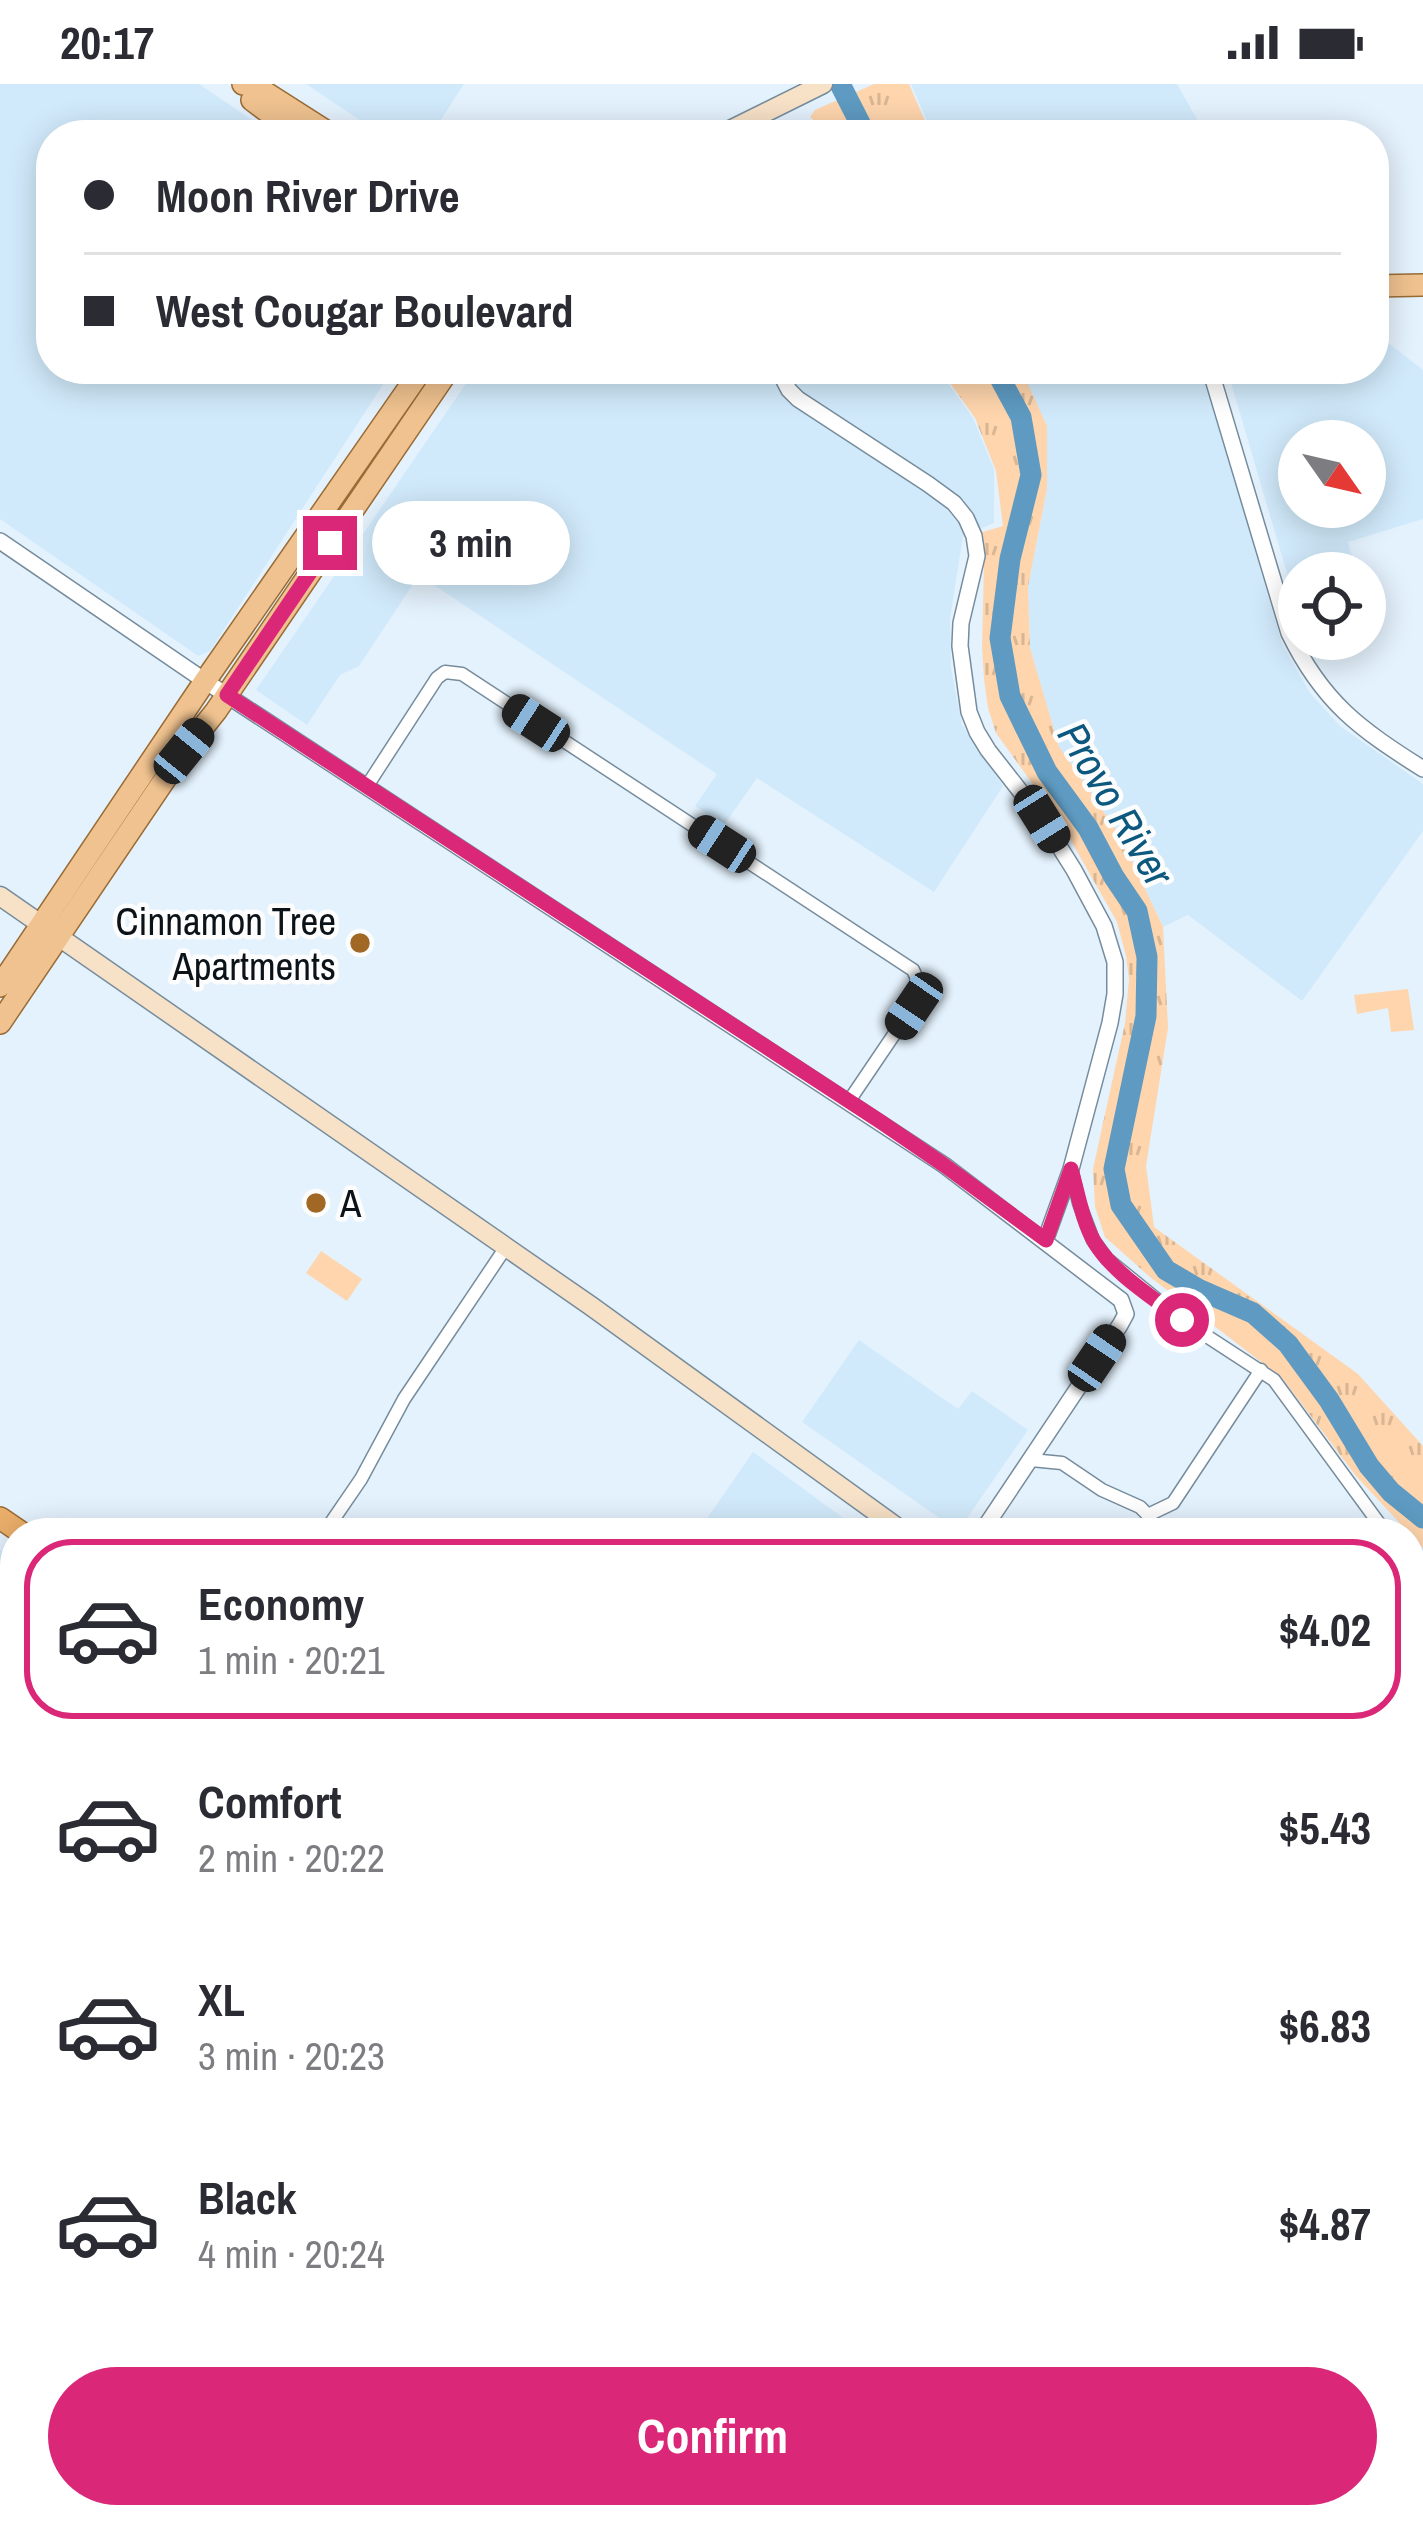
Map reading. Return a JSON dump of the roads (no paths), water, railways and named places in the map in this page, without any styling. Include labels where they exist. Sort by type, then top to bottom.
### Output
[{"type":"main road","points":[[749,120],[823,84]]},
{"type":"main road","points":[[279,120],[248,97],[245,85],[255,86],[308,120]]},
{"type":"main road","points":[[1389,286],[1423,285]]},
{"type":"main road","points":[[0,1023],[44,926],[205,681],[412,384]]},
{"type":"main road","points":[[0,986],[227,695],[439,384]]},
{"type":"main road","points":[[0,896],[506,1247],[884,1518]]},
{"type":"street","points":[[785,384],[798,400],[954,503],[966,518],[977,556],[961,623],[969,712],[988,750],[1042,819],[1104,926],[1114,962],[1110,1023],[1079,1143],[1046,1240]]},
{"type":"street","points":[[1214,384],[1289,633],[1334,704],[1423,770]]},
{"type":"street","points":[[0,542],[944,1165],[1121,1300],[1126,1313],[991,1518]]},
{"type":"street","points":[[367,786],[430,687],[445,672],[462,674],[917,975],[920,991],[914,1006],[849,1101]]},
{"type":"street","points":[[1071,1169],[1093,1240],[1107,1258],[1182,1320],[1274,1379],[1375,1518]]},
{"type":"street","points":[[334,1518],[417,1379],[506,1247]]},
{"type":"street","points":[[1148,1515],[1173,1503],[1261,1370]]},
{"type":"street","points":[[1030,1460],[1062,1463],[1102,1490],[1141,1507],[1148,1518]]},
{"type":"waterway","name":"Provo River","points":[[840,84],[858,120]]},
{"type":"waterway","name":"Provo River","points":[[1003,384],[1021,417],[1031,475],[1010,559],[1000,638],[1010,696],[1047,772],[1088,828],[1137,911],[1147,957],[1146,1016],[1114,1169],[1121,1205],[1166,1270],[1253,1313],[1288,1344],[1369,1466],[1423,1518]]},
{"type":"place","name":"Cinnamon Tree Apartments","points":[[360,943]]},
{"type":"place","name":"A","points":[[316,1203]]}]
